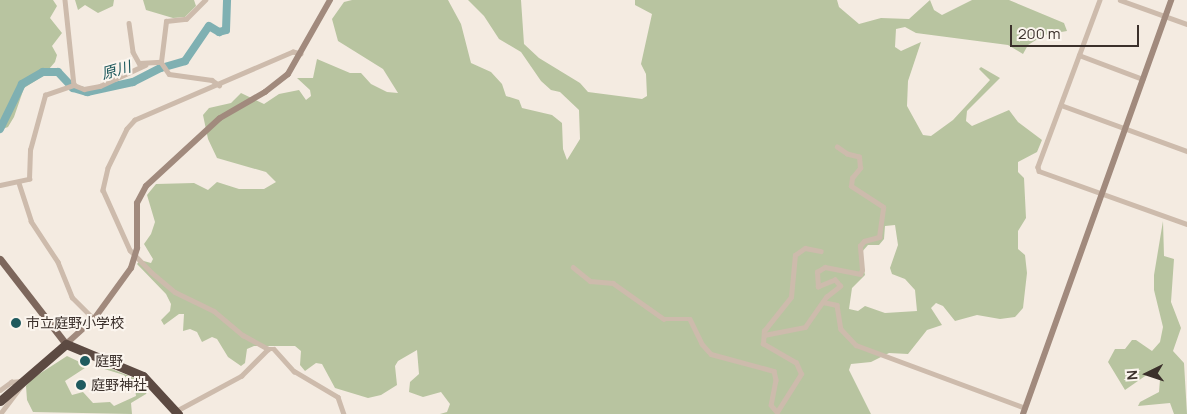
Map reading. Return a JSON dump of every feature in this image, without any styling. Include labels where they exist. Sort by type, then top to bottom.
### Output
[{"type":"highway","points":[[0,400],[66,344],[143,376],[177,413]]},
{"type":"main road","points":[[0,259],[66,344]]},
{"type":"street","points":[[65,0],[72,85]]},
{"type":"street","points":[[162,65],[166,21],[186,19],[205,0]]},
{"type":"street","points":[[66,344],[94,319],[124,279],[135,256],[136,211],[146,186],[220,118],[279,83],[302,54],[330,0]]},
{"type":"street","points":[[1100,0],[1038,167],[1040,171],[1187,224]]},
{"type":"street","points":[[1120,0],[1187,24]]},
{"type":"street","points":[[823,302],[838,304],[841,328],[856,345],[1024,411],[1172,0]]},
{"type":"street","points":[[129,23],[133,52],[145,65]]},
{"type":"street","points":[[302,54],[293,52],[219,86],[135,120],[123,137],[104,177],[103,190],[135,256],[176,292],[214,311],[243,335],[268,349],[274,350],[294,371],[338,397],[344,414]]},
{"type":"street","points":[[1079,55],[1143,79]]},
{"type":"street","points":[[0,185],[29,180],[30,150],[42,99],[72,85],[84,89],[100,86],[145,65],[162,65],[179,77],[212,80],[219,86]]},
{"type":"street","points":[[1061,105],[1187,150]]},
{"type":"street","points":[[764,335],[805,327],[823,302],[838,289],[840,282],[835,280],[818,287],[817,272],[825,267],[860,274],[862,270],[860,246],[864,241],[879,237],[884,207],[851,186],[852,178],[860,168],[859,157],[847,154],[837,147]]},
{"type":"street","points":[[19,183],[31,221],[58,262],[72,297],[94,319]]},
{"type":"street","points":[[572,268],[590,282],[613,283],[664,319],[690,320],[711,354],[774,371],[776,380],[772,405],[777,412],[787,390],[798,379],[800,369],[791,360],[766,347],[762,340],[765,326],[791,297],[795,256],[806,248],[821,251]]},
{"type":"street","points":[[177,413],[241,376],[268,349]]},
{"type":"street","points":[[0,390],[11,382],[24,380],[20,392],[0,414]]},
{"type":"green space","points":[[0,0],[53,0],[57,6],[50,18],[62,33],[52,46],[57,55],[55,62],[43,76],[24,88],[14,117],[8,127],[0,130]]},
{"type":"green space","points":[[75,0],[114,0],[113,6],[98,13],[85,5],[78,10]]},
{"type":"green space","points":[[143,0],[194,0],[196,6],[185,17],[173,18],[146,10]]},
{"type":"green space","points":[[352,0],[448,0],[461,24],[471,63],[491,72],[502,84],[506,96],[519,100],[522,108],[552,115],[562,123],[563,149],[567,160],[580,139],[579,110],[560,92],[551,90],[541,81],[521,52],[499,39],[484,16],[468,0],[521,0],[524,44],[539,58],[580,83],[588,92],[642,99],[647,96],[646,74],[641,64],[652,14],[635,5],[635,0],[837,0],[839,7],[859,24],[881,18],[909,19],[930,0],[934,10],[942,15],[972,0],[1009,0],[1064,23],[1067,31],[1044,35],[1028,45],[1023,54],[1008,45],[916,33],[905,27],[896,29],[895,47],[901,51],[921,42],[908,81],[907,106],[923,135],[931,136],[953,120],[990,80],[979,69],[981,67],[1000,78],[967,111],[966,121],[972,126],[1009,110],[1018,122],[1042,140],[1037,152],[1018,162],[1018,172],[1024,178],[1026,218],[1018,231],[1018,249],[1025,255],[1027,273],[1023,308],[1015,317],[1000,319],[977,315],[955,321],[943,306],[936,303],[931,308],[942,325],[927,330],[908,354],[889,353],[871,362],[851,364],[849,370],[871,414],[440,414],[447,412],[450,404],[441,392],[423,397],[409,392],[410,382],[419,374],[417,350],[398,361],[395,366],[397,385],[381,395],[368,398],[335,388],[322,364],[316,363],[305,371],[300,365],[301,351],[295,346],[254,346],[247,349],[245,363],[241,366],[228,357],[217,339],[212,337],[202,342],[197,332],[190,329],[183,331],[184,314],[179,314],[164,325],[161,320],[170,311],[171,304],[166,294],[137,264],[140,260],[151,263],[153,259],[144,244],[151,234],[155,222],[147,195],[156,184],[194,183],[208,190],[217,182],[239,189],[264,189],[276,182],[266,172],[217,158],[208,139],[203,115],[209,108],[231,103],[241,93],[264,104],[279,94],[299,90],[306,100],[311,96],[310,90],[297,78],[313,78],[317,59],[350,73],[361,73],[371,84],[387,92],[398,93],[383,69],[338,41],[332,19],[344,2]],"holes":[[[895,225],[898,245],[890,268],[892,274],[905,279],[915,290],[917,311],[885,313],[865,306],[858,311],[849,309],[852,288],[865,275],[861,253],[868,245],[879,245],[884,239],[885,226]]]},
{"type":"green space","points":[[1163,221],[1164,256],[1174,259],[1171,302],[1181,328],[1173,351],[1184,363],[1187,414],[1174,414],[1170,403],[1138,406],[1140,402],[1159,392],[1160,379],[1154,374],[1148,374],[1125,390],[1108,362],[1115,349],[1125,349],[1132,340],[1136,340],[1152,351],[1160,342],[1163,327],[1154,290],[1154,275]]},
{"type":"green space","points":[[67,356],[88,366],[65,381],[72,395],[83,392],[93,403],[110,402],[114,406],[136,396],[135,388],[124,375],[101,368],[102,365],[139,380],[148,390],[146,394],[131,403],[132,414],[33,412],[27,400],[26,386],[33,378]]},
{"type":"waterway","name":"原川","points":[[0,129],[22,84],[43,72],[58,72],[73,88],[87,92],[133,82],[161,68],[185,61],[209,26],[219,32],[226,30],[227,0]]},
{"type":"place","name":"市立庭野小学校","points":[[16,323]]},
{"type":"place","name":"庭野","points":[[85,361]]},
{"type":"place","name":"庭野神社","points":[[81,385]]}]
